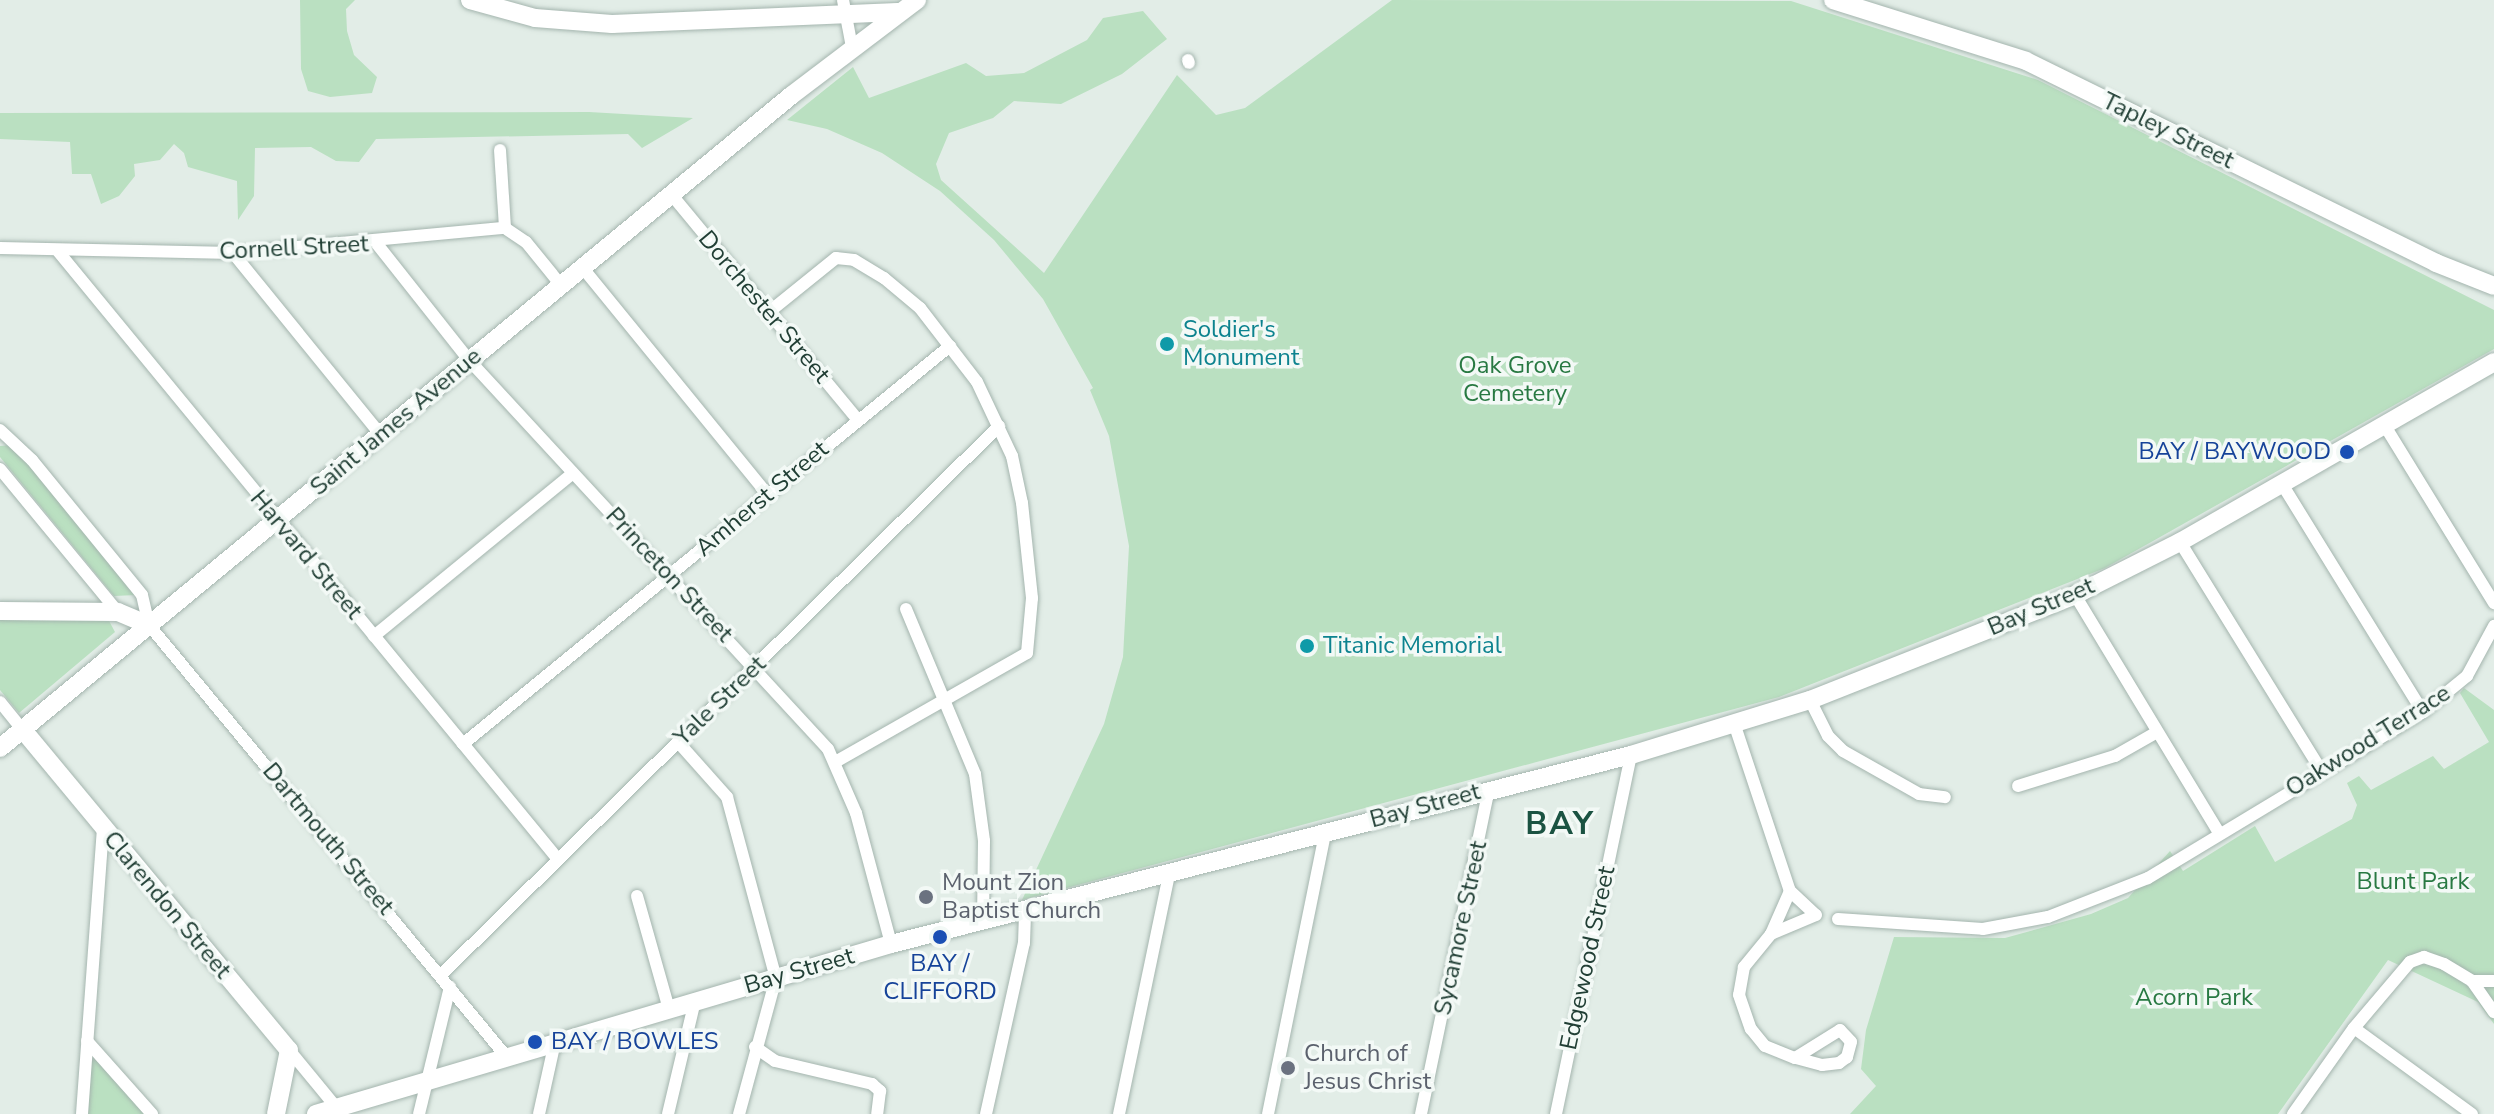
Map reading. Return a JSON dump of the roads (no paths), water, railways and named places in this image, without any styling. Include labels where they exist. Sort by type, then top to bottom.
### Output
[{"type":"main road","points":[[470,0],[509,14],[571,23],[843,6],[898,12]]},
{"type":"main road","name":"Saint James Avenue","points":[[0,748],[792,95],[917,0]]},
{"type":"main road","name":"Tapley Street","points":[[1833,0],[2026,61],[2436,263],[2494,286]]},
{"type":"main road","name":"Bay Street","points":[[316,1114],[505,1055],[891,944],[1735,726],[1810,700],[2075,595],[2180,542],[2491,363]]},
{"type":"main road","points":[[0,611],[118,612],[149,625]]},
{"type":"main road","name":"Clarendon Street","points":[[23,730],[289,1050]]},
{"type":"main road","points":[[276,1114],[289,1050]]},
{"type":"street","points":[[843,6],[852,47]]},
{"type":"street","points":[[500,150],[505,228],[526,242],[561,285]]},
{"type":"street","name":"Dorchester Street","points":[[671,194],[858,420]]},
{"type":"street","name":"Cornell Street","points":[[0,248],[233,253],[377,244],[505,228]]},
{"type":"street","name":"Princeton Street","points":[[377,244],[469,360],[671,575],[837,761],[891,944]]},
{"type":"street","name":"Harvard Street","points":[[57,250],[276,521],[557,858]]},
{"type":"street","points":[[233,253],[381,435]]},
{"type":"street","points":[[769,312],[836,258],[854,260],[920,308],[977,382],[999,426],[1022,503],[1032,640],[1027,653],[837,761]]},
{"type":"street","points":[[582,267],[766,493]]},
{"type":"street","name":"Amherst Street","points":[[463,744],[671,575],[766,493],[950,346]]},
{"type":"street","name":"Yale Street","points":[[441,975],[999,426]]},
{"type":"street","points":[[2385,426],[2494,603]]},
{"type":"street","points":[[0,430],[32,460],[142,595],[149,625]]},
{"type":"street","points":[[0,469],[118,612]]},
{"type":"street","points":[[374,636],[573,473]]},
{"type":"street","points":[[2282,484],[2423,712]]},
{"type":"street","points":[[2180,542],[2322,772]]},
{"type":"street","points":[[2075,595],[2219,833]]},
{"type":"street","points":[[906,609],[967,748],[982,808],[983,922]]},
{"type":"street","name":"Dartmouth Street","points":[[149,625],[505,1055]]},
{"type":"street","name":"Oakwood Terrace","points":[[1838,919],[1983,929],[2028,923],[2148,878],[2423,712],[2467,676],[2494,626]]},
{"type":"street","points":[[1810,700],[1828,736],[1843,751],[1919,794],[1945,797]]},
{"type":"street","name":"Clarendon Street","points":[[0,702],[23,730]]},
{"type":"street","points":[[1735,726],[1790,891],[1816,915],[1771,934]]},
{"type":"street","points":[[2018,786],[2115,756],[2157,732]]},
{"type":"street","points":[[678,742],[727,797],[776,978],[739,1114]]},
{"type":"street","name":"Edgewood Street","points":[[1556,1114],[1631,755]]},
{"type":"street","name":"Sycamore Street","points":[[1421,1114],[1489,789]]},
{"type":"street","points":[[82,1114],[103,829]]},
{"type":"street","points":[[1268,1114],[1325,834]]},
{"type":"street","points":[[1119,1114],[1169,874]]},
{"type":"street","points":[[1790,891],[1771,934],[1744,967],[1739,995],[1751,1029],[1765,1046],[1795,1058]]},
{"type":"street","points":[[637,896],[669,1009]]},
{"type":"street","points":[[986,1114],[1024,943],[1025,910]]},
{"type":"street","points":[[2293,1114],[2354,1028],[2410,962],[2437,959],[2472,981],[2494,1012]]},
{"type":"street","points":[[2472,981],[2494,981]]},
{"type":"street","points":[[419,1114],[450,987]]},
{"type":"street","points":[[668,1114],[695,1001]]},
{"type":"street","points":[[2354,1028],[2472,1114]]},
{"type":"street","points":[[87,1041],[152,1114]]},
{"type":"street","points":[[539,1114],[555,1042]]},
{"type":"street","points":[[755,1047],[775,1061],[872,1084],[880,1091],[877,1114]]},
{"type":"street","name":"Clarendon Street","points":[[289,1050],[336,1107]]},
{"type":"place","name":"Soldier's Monument","points":[[1167,344]]},
{"type":"place","name":"BAY / BAYWOOD","points":[[2347,452]]},
{"type":"place","name":"Titanic Memorial","points":[[1307,646]]},
{"type":"place","name":"Mount Zion Baptist Church","points":[[926,897]]},
{"type":"place","name":"BAY / CLIFFORD","points":[[940,937]]},
{"type":"place","name":"BAY / BOWLES","points":[[535,1042]]},
{"type":"place","name":"Church of Jesus Christ","points":[[1288,1068]]},
{"type":"district","name":"BAY","points":[[1560,824]]},
{"type":"park label","name":"Oak Grove Cemetery","points":[[1515,380]]},
{"type":"park label","name":"Blunt Park","points":[[2413,882]]},
{"type":"park label","name":"Acorn Park","points":[[2194,998]]}]
